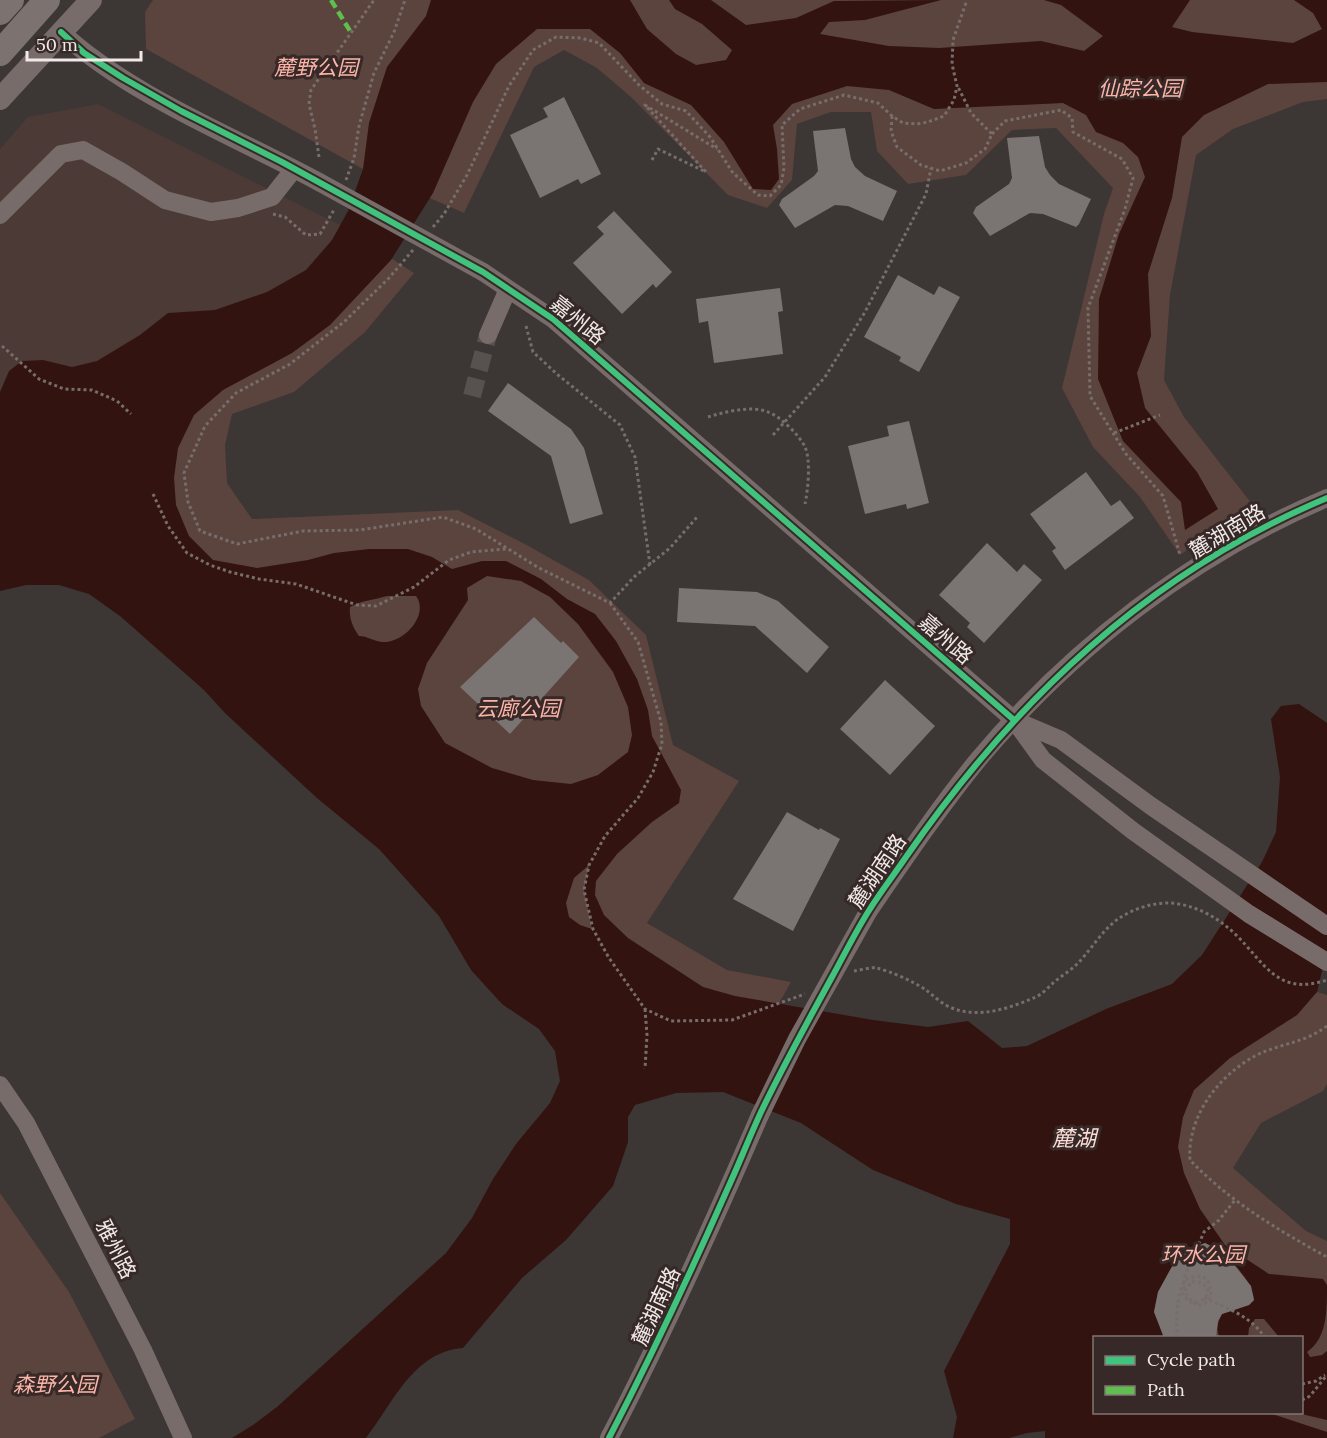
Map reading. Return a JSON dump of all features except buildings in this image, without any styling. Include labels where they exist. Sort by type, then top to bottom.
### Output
[{"type":"highway","points":[[0,12],[11,0]]},
{"type":"highway","points":[[0,52],[48,0]]},
{"type":"main road","points":[[0,99],[90,0]]},
{"type":"street","name":"嘉州路","points":[[61,32],[84,53],[123,78],[483,272],[552,319],[636,389],[1014,720],[1043,760],[1133,831],[1249,914],[1327,962]]},
{"type":"street","points":[[0,215],[61,154],[83,150],[122,172],[165,201],[211,212],[238,208],[272,197],[294,169]]},
{"type":"street","points":[[488,335],[508,289]]},
{"type":"street","name":"麓湖南路","points":[[609,1438],[646,1366],[760,1114],[797,1040],[868,912],[928,825],[977,761],[1014,720],[1054,678],[1105,632],[1176,581],[1246,536],[1327,498]]},
{"type":"street","name":"嘉州路","points":[[1014,720],[1061,740],[1151,807],[1327,926]]},
{"type":"street","name":"雅州路","points":[[0,1085],[26,1123],[143,1350],[183,1438]]},
{"type":"path","points":[[319,157],[309,104],[311,90],[374,0]]},
{"type":"path","points":[[346,180],[354,158],[359,126],[374,73],[394,32],[405,0]]},
{"type":"path","points":[[968,0],[953,40],[952,64],[957,86],[971,113],[992,134]]},
{"type":"path","points":[[957,86],[954,100],[944,116],[917,124],[903,123],[892,116],[891,131],[897,147],[921,165],[940,171],[966,163],[985,149],[992,134],[1005,121],[1061,110],[1072,118],[1073,132],[1122,159],[1133,178],[1125,209],[1088,308],[1090,396],[1126,454],[1163,496],[1180,555]]},
{"type":"path","points":[[652,160],[658,148],[706,172],[645,105],[718,150]]},
{"type":"path","points":[[773,435],[825,377],[865,312],[926,194],[931,168]]},
{"type":"path","points":[[273,214],[285,217],[306,235],[320,234],[338,203]]},
{"type":"path","points":[[526,326],[533,352],[620,425],[635,457],[650,565]]},
{"type":"path","points":[[2,345],[39,379],[64,388],[92,390],[117,401],[131,414]]},
{"type":"path","points":[[708,417],[731,410],[767,411],[784,422],[806,448],[809,484],[805,504]]},
{"type":"path","points":[[1113,433],[1160,415]]},
{"type":"path","points":[[153,494],[168,526],[187,553],[230,572],[296,584],[357,605],[376,606],[414,587],[449,560],[471,552],[507,549]]},
{"type":"path","points":[[610,603],[638,642],[661,722],[662,744],[653,772],[638,798],[605,836],[589,865],[584,890],[593,929],[609,958],[645,1009],[671,1021],[732,1020],[807,993]]},
{"type":"path","points":[[847,972],[876,968],[916,983],[951,1008],[974,1013],[999,1010],[1038,996],[1075,965],[1117,920],[1156,904],[1176,903],[1215,916],[1235,933],[1264,968],[1275,976],[1287,981],[1303,983],[1319,983],[1327,980]]},
{"type":"path","points":[[645,1009],[647,1035],[645,1069]]},
{"type":"path","points":[[1327,1026],[1301,1042],[1255,1056],[1236,1070],[1215,1090],[1200,1110],[1189,1149],[1190,1160],[1211,1182],[1276,1229],[1327,1257]]},
{"type":"path","points":[[1178,1336],[1179,1295],[1184,1282],[1190,1277],[1203,1276],[1210,1283],[1211,1296],[1205,1304],[1197,1306],[1188,1297],[1185,1290],[1192,1282],[1203,1283],[1207,1293],[1204,1298],[1194,1304],[1188,1301],[1183,1294],[1185,1275],[1204,1232],[1219,1220],[1236,1200]]},
{"type":"path","points":[[1204,1298],[1236,1311],[1259,1328],[1264,1336]]},
{"type":"path","points":[[1303,1384],[1316,1381],[1327,1375]]},
{"type":"path","points":[[1303,1400],[1311,1396],[1327,1375]]},
{"type":"shaded area","points":[[98,104],[340,225],[332,240],[306,270],[267,292],[215,310],[168,313],[140,335],[97,361],[72,367],[43,360],[9,371],[0,392],[0,149],[28,117]]},
{"type":"green space","name":"仙踪公园","points":[[153,0],[1327,0],[1327,99],[1303,102],[1233,129],[1196,155],[1170,295],[1164,380],[1184,417],[1252,504],[1180,555],[1140,497],[1093,447],[1062,388],[1104,214],[1113,188],[1056,128],[1012,130],[966,175],[908,184],[877,151],[871,112],[831,112],[797,124],[792,180],[767,208],[728,195],[631,97],[597,68],[564,50],[534,67],[464,213],[363,169],[146,49],[145,12]]},
{"type":"green space","name":"云廊公园","points":[[340,225],[414,273],[365,332],[294,392],[232,414],[225,445],[227,483],[252,519],[458,510],[589,580],[646,635],[673,745],[739,781],[647,923],[727,970],[791,982],[743,1067],[666,1062],[0,392],[9,371],[22,361],[43,360],[72,367],[97,361],[140,335],[168,313],[215,310],[267,292],[306,270],[332,240]]},
{"type":"green space","name":"环水公园","points":[[1317,992],[1327,995],[1327,1084],[1323,1091],[1261,1123],[1233,1168],[1306,1231],[1327,1241],[1327,1438],[1214,1414],[1303,1414],[1303,1336],[1130,1336],[1187,1050]]},
{"type":"green space","name":"森野公园","points":[[0,1193],[69,1292],[135,1419],[99,1438],[0,1438]]},
{"type":"water","name":"麓湖","points":[[431,0],[630,0],[647,29],[676,54],[696,65],[726,60],[732,50],[702,24],[675,9],[669,0],[711,0],[746,25],[796,18],[834,1],[941,0],[865,20],[829,22],[820,34],[889,46],[939,48],[1041,41],[1084,51],[1103,36],[1061,5],[1044,0],[1190,0],[1172,27],[1192,32],[1293,43],[1322,29],[1313,13],[1294,0],[1327,0],[1327,82],[1268,84],[1204,115],[1182,137],[1172,198],[1148,274],[1151,336],[1137,373],[1145,408],[1197,472],[1218,509],[1185,530],[1181,502],[1123,441],[1098,379],[1099,299],[1119,234],[1145,177],[1138,157],[1123,143],[1096,132],[1086,115],[1063,103],[934,109],[889,90],[847,86],[792,104],[773,125],[779,179],[771,190],[753,189],[724,142],[691,105],[644,83],[620,53],[590,29],[537,29],[496,64],[473,102],[433,193],[391,260],[330,325],[292,353],[223,390],[194,415],[178,448],[174,478],[176,505],[189,536],[213,560],[257,568],[308,560],[334,553],[369,549],[408,549],[432,557],[452,569],[482,561],[506,561],[541,579],[567,599],[595,614],[616,641],[637,679],[648,710],[652,736],[681,790],[679,803],[652,822],[617,854],[596,881],[595,895],[604,915],[628,938],[703,987],[735,996],[873,1020],[928,1027],[968,1021],[1002,1048],[1027,1046],[1106,1009],[1172,984],[1202,955],[1262,862],[1276,832],[1280,777],[1271,719],[1281,706],[1299,704],[1327,723],[1327,962],[1322,971],[1317,992],[1297,1015],[1230,1058],[1194,1090],[1183,1117],[1178,1147],[1184,1173],[1200,1209],[1225,1245],[1269,1274],[1323,1279],[1327,1285],[1326,1314],[1322,1332],[1314,1346],[1307,1352],[1310,1357],[1322,1355],[1327,1351],[1327,1420],[1301,1414],[1303,1336],[1278,1336],[1264,1319],[1255,1319],[1249,1328],[1248,1336],[1220,1336],[1218,1326],[1222,1314],[1249,1305],[1254,1300],[1243,1275],[1229,1259],[1205,1243],[1190,1249],[1175,1261],[1158,1292],[1154,1312],[1165,1336],[1093,1336],[1093,1414],[1272,1414],[1327,1432],[1327,1438],[1045,1438],[1045,1431],[1009,1438],[953,1438],[957,1417],[944,1371],[1010,1244],[1010,1219],[956,1204],[873,1170],[801,1123],[723,1092],[676,1093],[635,1105],[628,1117],[628,1142],[613,1186],[566,1240],[522,1278],[463,1348],[431,1359],[406,1381],[366,1438],[232,1438],[277,1407],[446,1253],[472,1218],[493,1179],[516,1144],[550,1103],[560,1081],[555,1051],[539,1029],[502,1004],[471,970],[439,916],[379,849],[317,798],[225,713],[204,690],[120,616],[89,594],[59,585],[26,585],[0,591],[0,392],[9,371],[22,361],[43,360],[72,367],[97,361],[140,335],[168,313],[215,310],[267,292],[306,270],[332,240],[348,211],[363,169],[369,123],[387,67],[426,16]],"holes":[[[487,576],[521,581],[550,597],[578,624],[613,672],[628,707],[632,735],[628,752],[598,775],[571,784],[533,780],[492,768],[445,743],[421,706],[418,689],[427,663],[468,600],[467,588]],[[387,596],[416,596],[420,611],[417,619],[412,627],[398,638],[382,642],[359,636],[354,629],[350,607]],[[589,865],[584,890],[592,929],[580,925],[569,917],[566,903],[574,878]]]},
{"type":"tunnel","points":[[472,396],[488,335]]},
{"type":"marked path","points":[[331,0],[350,31]]},
{"type":"cycle path","points":[[61,32],[84,53],[123,78],[483,272],[553,319],[1014,720]]},
{"type":"cycle path","points":[[609,1438],[670,1315],[761,1112],[796,1044],[868,912],[948,800],[993,745],[1040,694],[1090,647],[1144,603],[1201,564],[1262,529],[1327,498]]},
{"type":"park label","name":"麓野公园","points":[[316,67]]}]
